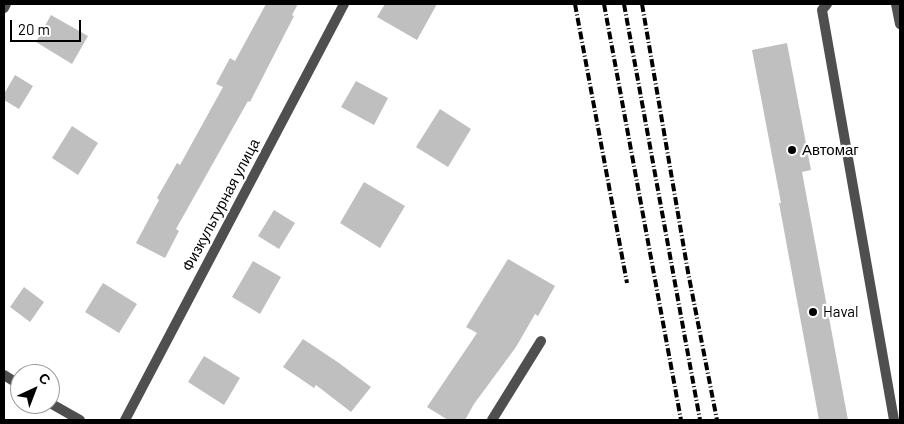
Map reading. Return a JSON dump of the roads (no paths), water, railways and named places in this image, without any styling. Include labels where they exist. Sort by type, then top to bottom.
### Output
[{"type":"street","points":[[4,8],[6,4]]},
{"type":"street","name":"Физкультурная улица","points":[[125,420],[344,4]]},
{"type":"street","points":[[896,4],[900,24]]},
{"type":"street","points":[[823,6],[894,420]]},
{"type":"street","points":[[492,420],[541,340]]},
{"type":"street","points":[[60,408],[80,420]]},
{"type":"railway","points":[[575,4],[627,283]]},
{"type":"railway","points":[[604,4],[681,420]]},
{"type":"railway","points":[[624,4],[700,420]]},
{"type":"railway","points":[[642,4],[688,272],[717,420]]},
{"type":"place","name":"Автомаг","points":[[792,150]]},
{"type":"place","name":"Haval","points":[[813,312]]}]
